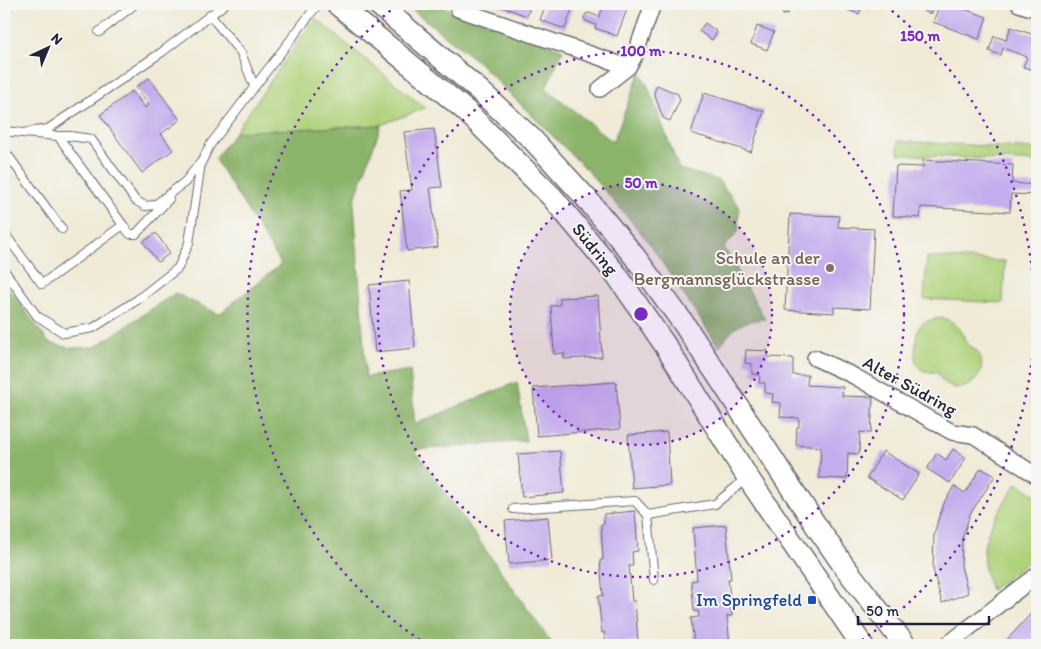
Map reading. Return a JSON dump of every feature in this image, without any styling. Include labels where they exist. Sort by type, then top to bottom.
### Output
[{"type":"main road","name":"Südring","points":[[336,4],[465,110],[552,197],[621,281],[667,348],[748,478],[862,645]]},
{"type":"main road","name":"Südring","points":[[378,4],[480,91],[532,139],[586,198],[635,257],[684,324],[844,566],[905,645]]},
{"type":"street","points":[[600,89],[628,67],[635,55],[652,4]]},
{"type":"street","points":[[1019,4],[1037,10]]},
{"type":"street","points":[[458,9],[628,67]]},
{"type":"street","name":"Alter Südring","points":[[815,358],[854,376],[952,432],[973,435],[1037,476]]},
{"type":"street","points":[[947,645],[1037,575]]},
{"type":"lane","points":[[99,32],[135,4]]},
{"type":"lane","points":[[23,133],[48,129],[162,52],[225,4]]},
{"type":"lane","points":[[58,136],[130,234],[136,234],[201,163],[210,145],[318,4]]},
{"type":"lane","points":[[210,15],[241,53],[254,86]]},
{"type":"lane","points":[[4,131],[91,139],[135,200],[145,206],[155,205],[186,181]]},
{"type":"lane","points":[[4,150],[62,229]]},
{"type":"lane","points":[[4,270],[37,316],[64,333],[93,328],[137,300],[178,268],[190,243],[201,163]]},
{"type":"lane","points":[[4,233],[42,284],[123,225]]},
{"type":"lane","points":[[648,515],[714,504],[748,478]]},
{"type":"lane","points":[[513,510],[635,501],[648,515],[654,580]]},
{"type":"green space","points":[[405,4],[435,4],[563,50],[546,88],[613,142],[640,72],[647,84],[679,169],[718,180],[739,206],[738,232],[724,247],[765,319],[749,321],[738,326],[719,347],[647,240],[588,171],[477,61]]},
{"type":"green space","points":[[315,18],[425,108],[381,125],[235,132]]},
{"type":"green space","points":[[381,125],[354,202],[366,377],[410,370],[415,424],[517,382],[526,441],[415,450],[553,645],[4,645],[4,282],[49,343],[71,348],[95,347],[175,293],[219,314],[281,264],[215,159],[235,132]]},
{"type":"green space","points":[[898,141],[1037,149],[1036,162],[898,154]]},
{"type":"green space","points":[[927,257],[1005,261],[1003,303],[924,299]]},
{"type":"green space","points":[[942,318],[953,322],[958,327],[966,343],[975,349],[981,360],[981,369],[971,384],[953,387],[944,382],[937,372],[924,371],[917,365],[915,355],[916,338],[920,326],[929,321]]},
{"type":"green space","points":[[1017,483],[1037,496],[1037,555],[991,590],[984,559],[985,545],[993,521]]},
{"type":"building","points":[[494,4],[531,4],[527,16]]},
{"type":"building","points":[[546,4],[558,4],[572,9],[565,29],[540,20]]},
{"type":"building","points":[[604,4],[624,4],[623,7],[627,9],[617,36],[595,28],[596,25],[586,21],[584,18],[589,13],[599,17]]},
{"type":"building","points":[[781,4],[786,4],[788,14],[783,15]]},
{"type":"building","points":[[840,4],[871,4],[869,9],[862,7],[859,14],[839,7]]},
{"type":"building","points":[[926,4],[935,4],[931,14],[923,11]]},
{"type":"building","points":[[940,4],[950,4],[987,17],[979,39],[933,22]]},
{"type":"building","points":[[705,23],[717,32],[712,40],[699,31]]},
{"type":"building","points":[[757,26],[774,32],[767,50],[751,44]]},
{"type":"building","points":[[1011,27],[1037,36],[1037,69],[1023,67],[1027,57],[1003,48],[1001,55],[989,51],[994,36],[1006,40]]},
{"type":"building","points":[[149,78],[180,120],[161,134],[173,150],[142,173],[100,115],[132,91],[145,108],[149,105],[136,87]]},
{"type":"building","points":[[657,85],[678,94],[680,100],[670,121],[663,118],[654,93]]},
{"type":"building","points":[[704,93],[764,111],[751,152],[691,133]]},
{"type":"building","points":[[434,129],[442,187],[430,188],[438,247],[407,251],[400,191],[412,190],[404,132]]},
{"type":"building","points":[[923,160],[1013,165],[1012,183],[1037,185],[1037,195],[1011,194],[1010,212],[921,207],[920,218],[893,216],[896,166],[923,167]]},
{"type":"building","name":"Schule an der Bergmannsglückstrasse","points":[[790,214],[839,216],[838,227],[874,229],[870,309],[834,307],[834,313],[785,310]]},
{"type":"building","points":[[156,233],[170,253],[158,262],[143,242]]},
{"type":"building","points":[[409,281],[415,348],[375,352],[369,285]]},
{"type":"building","points":[[1036,284],[1037,313],[1034,313]]},
{"type":"building","points":[[598,296],[602,357],[564,359],[564,353],[554,354],[551,306],[560,305],[560,298]]},
{"type":"building","points":[[746,350],[768,351],[768,357],[793,358],[793,375],[808,375],[807,385],[843,387],[842,396],[873,397],[871,433],[860,432],[859,454],[848,453],[847,479],[819,478],[821,447],[796,445],[799,418],[780,417],[781,403],[772,402],[773,394],[765,393],[765,383],[759,383],[760,375],[752,374],[752,364],[745,363]]},
{"type":"building","points":[[616,382],[620,429],[537,436],[533,388]]},
{"type":"building","points":[[667,432],[670,485],[632,488],[628,435]]},
{"type":"building","points":[[953,449],[966,458],[950,483],[927,469],[937,453],[946,460]]},
{"type":"building","points":[[560,451],[564,493],[522,497],[518,454]]},
{"type":"building","points":[[883,451],[919,474],[903,500],[867,478]]},
{"type":"building","points":[[981,468],[995,476],[970,514],[962,539],[961,566],[968,593],[942,603],[933,569],[934,534],[945,501],[954,486],[965,493]]},
{"type":"building","points":[[635,511],[638,551],[632,552],[633,566],[629,566],[632,601],[635,601],[638,641],[606,644],[604,632],[602,633],[598,596],[603,596],[600,560],[603,560],[601,524],[604,524],[604,514]]},
{"type":"building","points":[[548,517],[552,560],[509,564],[505,521]]},
{"type":"building","points":[[726,525],[731,579],[728,579],[732,616],[727,616],[730,645],[694,645],[691,618],[699,617],[698,611],[694,611],[691,581],[697,580],[693,528]]},
{"type":"building","points":[[1037,607],[1037,645],[1009,645],[1005,642]]},
{"type":"place","name":"Schule an der Bergmannsglückstrasse","points":[[830,268]]},
{"type":"place","name":"Im Springfeld","points":[[812,600]]}]
